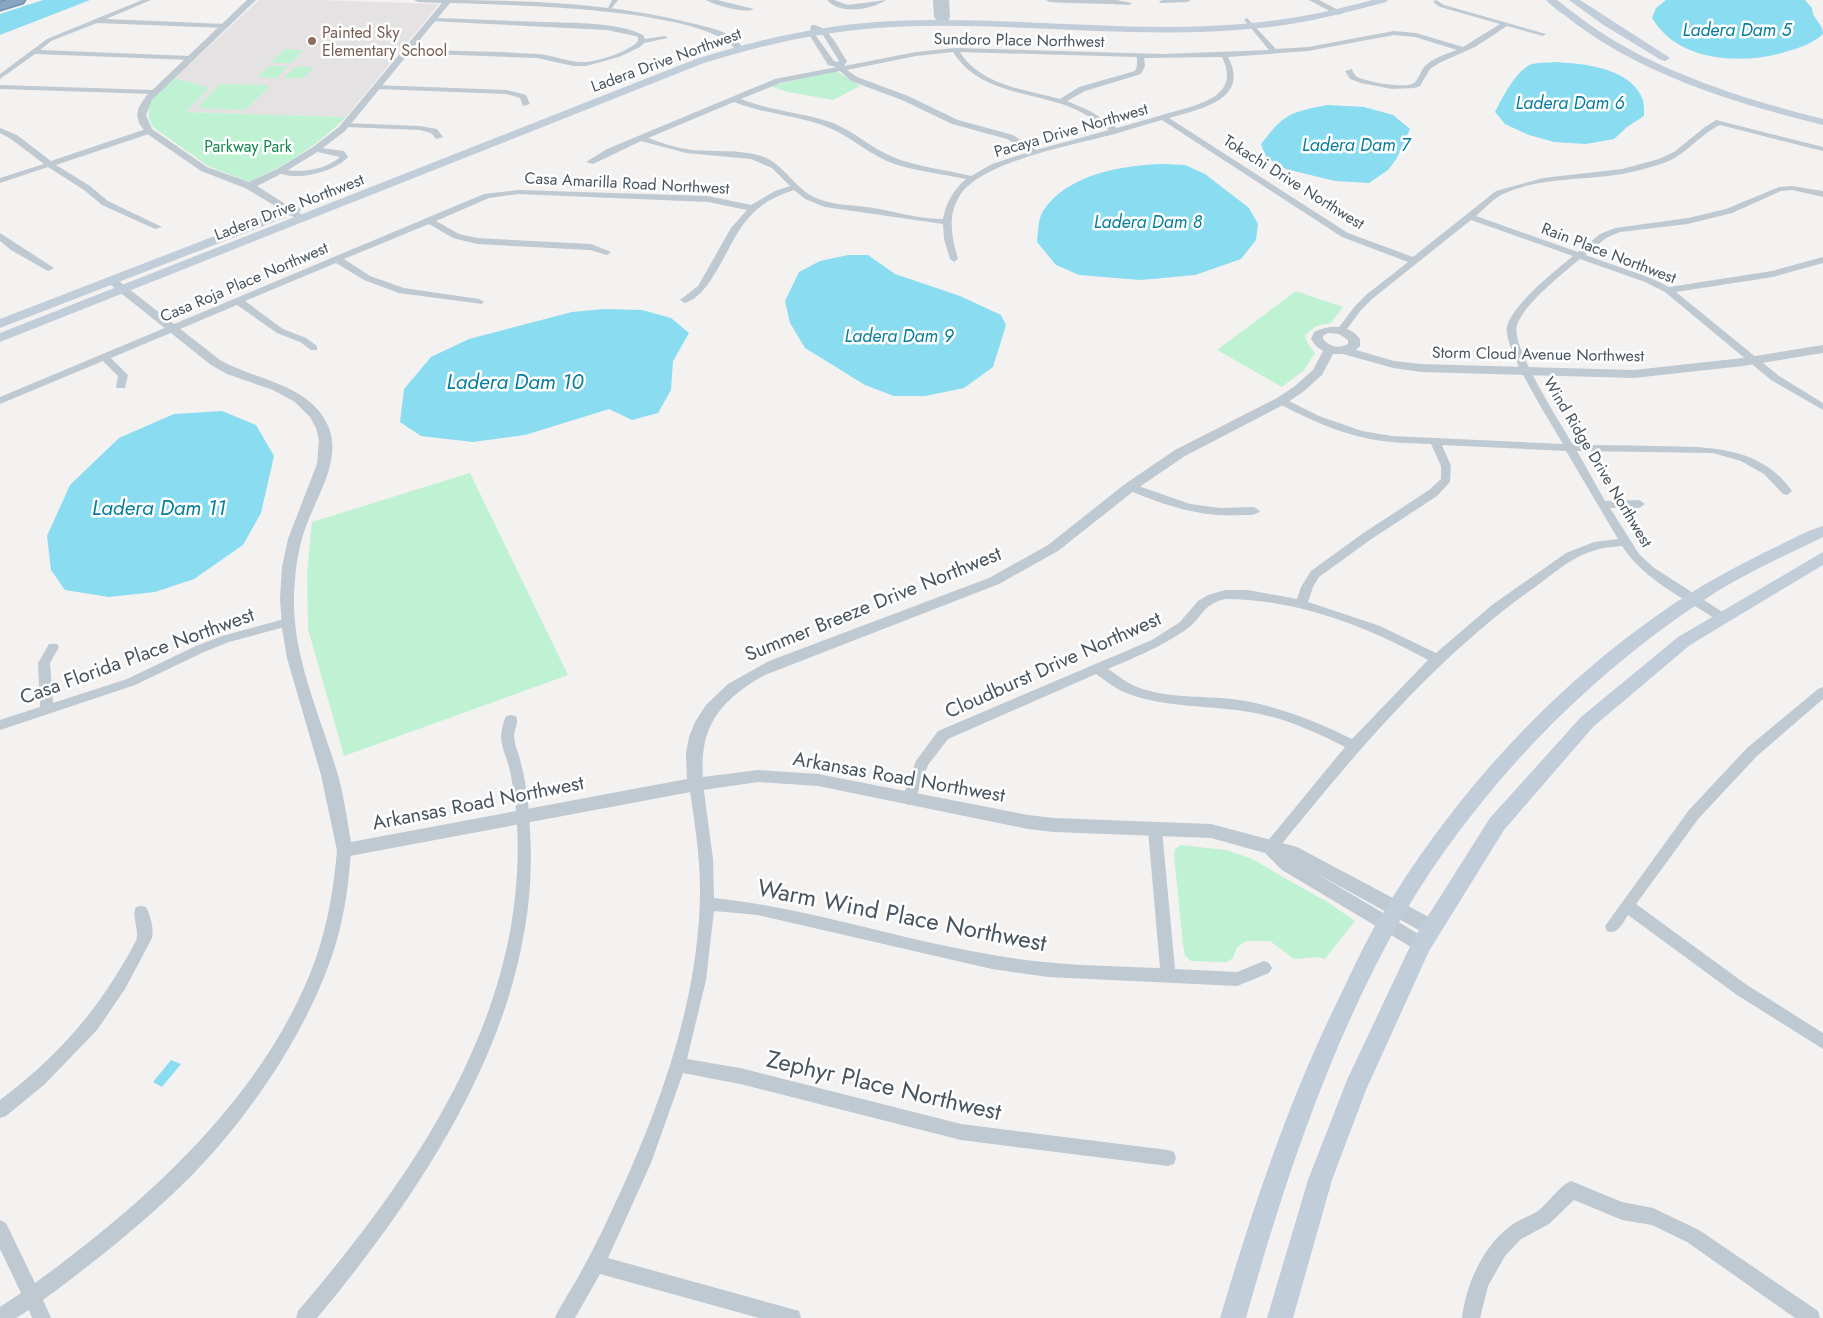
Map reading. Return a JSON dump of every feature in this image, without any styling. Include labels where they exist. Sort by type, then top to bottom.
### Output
[{"type":"highway","points":[[0,6],[19,0]]},
{"type":"main road","name":"Ladera Drive Northwest","points":[[1245,24],[1328,8],[1355,0]]},
{"type":"main road","name":"Ladera Drive Northwest","points":[[0,324],[670,62],[733,45],[816,31],[942,19],[1164,30],[1309,20],[1383,0]]},
{"type":"main road","points":[[1551,0],[1619,48],[1669,72],[1739,98],[1823,122]]},
{"type":"main road","points":[[1574,0],[1605,22],[1672,61]]},
{"type":"main road","name":"Ladera Drive Northwest","points":[[0,338],[668,74],[733,45]]},
{"type":"main road","points":[[1688,68],[1730,86],[1823,113]]},
{"type":"main road","points":[[1233,1318],[1253,1246],[1304,1102],[1350,998],[1392,917],[1453,826],[1516,748],[1584,681],[1656,624],[1693,599],[1779,552],[1823,531]]},
{"type":"main road","points":[[1280,1318],[1320,1180],[1355,1088],[1426,936],[1497,824],[1587,722],[1684,640],[1823,558]]},
{"type":"street","points":[[0,77],[31,52],[58,35],[148,0]]},
{"type":"street","points":[[252,0],[154,92],[143,106],[140,116],[143,124],[149,131],[204,168],[249,186],[302,219]]},
{"type":"street","points":[[418,0],[613,3],[711,31],[711,36],[733,45]]},
{"type":"street","points":[[249,186],[280,171],[316,149],[346,125],[448,0]]},
{"type":"street","points":[[709,0],[736,7],[751,8]]},
{"type":"street","points":[[830,0],[834,4],[858,7],[883,0]]},
{"type":"street","points":[[937,0],[942,19]]},
{"type":"street","points":[[942,19],[945,0]]},
{"type":"street","points":[[1049,0],[1078,2],[1092,0],[1129,3]]},
{"type":"street","points":[[1162,2],[1188,0]]},
{"type":"street","points":[[1313,0],[1340,13]]},
{"type":"street","points":[[1436,2],[1442,6],[1543,34]]},
{"type":"street","points":[[96,20],[225,26]]},
{"type":"street","points":[[432,20],[593,26],[637,34],[641,36],[642,41]]},
{"type":"street","points":[[1245,24],[1275,52]]},
{"type":"street","points":[[1245,24],[1265,53]]},
{"type":"street","points":[[1349,71],[1353,77],[1361,81],[1392,87],[1412,86],[1419,83],[1427,68],[1436,61],[1464,50],[1505,24]]},
{"type":"street","points":[[816,31],[831,63],[840,67],[846,75],[905,98],[955,122],[1010,137],[1035,153]]},
{"type":"street","points":[[816,31],[842,61],[840,67]]},
{"type":"street","name":"Sundoro Place Northwest","points":[[590,162],[602,154],[733,98],[778,81],[840,67],[916,54],[955,50],[1140,55],[1224,55],[1321,47],[1394,33],[1416,35],[1464,50]]},
{"type":"street","points":[[407,52],[537,56],[571,63],[591,64],[638,46],[642,41],[665,38]]},
{"type":"street","points":[[955,50],[963,64],[982,75],[1015,90],[1060,102],[1094,116],[1116,131]]},
{"type":"street","points":[[31,52],[191,58]]},
{"type":"street","points":[[1060,102],[1082,89],[1135,74],[1141,66],[1140,55]]},
{"type":"street","name":"Pacaya Drive Northwest","points":[[954,259],[947,235],[947,214],[954,198],[972,178],[996,164],[1206,105],[1223,94],[1232,80],[1231,68],[1224,55]]},
{"type":"street","points":[[591,64],[592,69],[597,73]]},
{"type":"street","points":[[0,87],[154,92]]},
{"type":"street","points":[[377,87],[498,91],[523,97],[526,104]]},
{"type":"street","points":[[733,98],[756,108],[797,115],[830,125],[853,136],[877,153],[892,160],[972,178]]},
{"type":"street","name":"Tokachi Drive Northwest","points":[[1164,118],[1345,234],[1414,261]]},
{"type":"street","points":[[1341,331],[1358,308],[1499,193],[1520,186],[1642,167],[1676,155],[1706,128],[1719,122],[1823,149]]},
{"type":"street","points":[[346,125],[420,128],[434,131],[439,137]]},
{"type":"street","points":[[0,130],[14,137],[49,164],[87,188],[105,203],[158,227]]},
{"type":"street","points":[[0,181],[149,131]]},
{"type":"street","points":[[642,138],[656,144],[682,150],[740,154],[763,159],[776,166],[795,187],[809,198],[829,205],[878,211],[928,222],[946,222]]},
{"type":"street","points":[[280,171],[304,175],[340,161],[344,157],[341,153],[316,149]]},
{"type":"street","points":[[684,300],[698,292],[737,225],[751,208],[770,196],[795,187]]},
{"type":"street","name":"Wind Ridge Drive Northwest","points":[[1723,618],[1649,570],[1635,557],[1624,542],[1526,369],[1512,338],[1512,326],[1523,306],[1603,236],[1618,230],[1688,221],[1729,211],[1779,189],[1792,188],[1823,194]]},
{"type":"street","name":"Casa Amarilla Road Northwest","points":[[500,193],[518,192],[708,199],[751,208]]},
{"type":"street","name":"Casa Roja Place Northwest","points":[[0,401],[429,220],[500,193]]},
{"type":"street","name":"Rain Place Northwest","points":[[1469,216],[1668,290],[1680,297],[1775,378],[1823,407]]},
{"type":"street","points":[[429,220],[456,236],[476,241],[591,247],[608,252]]},
{"type":"street","points":[[0,236],[14,248],[49,268]]},
{"type":"street","points":[[337,259],[367,278],[402,291],[480,302]]},
{"type":"street","points":[[1668,290],[1773,274],[1823,260]]},
{"type":"street","points":[[0,1318],[112,1236],[179,1176],[225,1124],[258,1081],[292,1026],[318,971],[332,928],[342,884],[344,850],[336,805],[293,654],[288,622],[287,591],[294,543],[304,514],[321,476],[325,461],[322,425],[315,414],[295,397],[276,387],[216,364],[111,280]]},
{"type":"street","points":[[238,301],[280,331],[303,340],[314,348]]},
{"type":"street","points":[[1326,330],[1341,331],[1351,336],[1354,340],[1343,348],[1318,342],[1318,334],[1326,330]]},
{"type":"street","name":"Storm Cloud Avenue Northwest","points":[[1343,348],[1393,364],[1422,368],[1526,369],[1634,374],[1748,356],[1823,340]]},
{"type":"street","name":"Summer Breeze Drive Northwest","points":[[564,1318],[597,1264],[645,1158],[679,1065],[697,985],[707,904],[704,839],[696,784],[694,752],[703,723],[715,704],[730,689],[752,675],[994,581],[1053,548],[1130,487],[1180,453],[1281,401],[1318,372],[1343,348]]},
{"type":"street","name":"Storm Cloud Avenue Northwest","points":[[1748,356],[1823,349]]},
{"type":"street","points":[[105,357],[123,375],[121,386]]},
{"type":"street","points":[[1281,401],[1315,418],[1360,434],[1392,439],[1436,443],[1571,448],[1714,450],[1745,459],[1768,472],[1787,491]]},
{"type":"street","points":[[1301,605],[1307,587],[1316,574],[1366,537],[1433,493],[1446,480],[1446,466],[1436,443]]},
{"type":"street","points":[[1130,487],[1166,502],[1185,507],[1227,514],[1254,511]]},
{"type":"street","points":[[1602,505],[1639,504]]},
{"type":"street","points":[[1271,848],[1354,746],[1437,659],[1496,608],[1570,556],[1594,546],[1624,542]]},
{"type":"street","name":"Cloudburst Drive Northwest","points":[[909,799],[919,765],[928,750],[943,735],[1156,643],[1188,622],[1206,600],[1220,595],[1233,593],[1253,595],[1301,605],[1347,618],[1394,637],[1437,659]]},
{"type":"street","name":"Casa Florida Place Northwest","points":[[0,725],[131,682],[200,649],[226,639],[288,622]]},
{"type":"street","points":[[48,710],[44,663],[53,647]]},
{"type":"street","points":[[1098,669],[1131,690],[1161,699],[1214,702],[1251,707],[1315,726],[1354,746]]},
{"type":"street","points":[[1612,926],[1694,814],[1752,752],[1823,692]]},
{"type":"street","points":[[306,1318],[357,1255],[403,1192],[443,1125],[474,1064],[497,1007],[512,954],[524,874],[522,817],[516,770],[507,740],[511,720]]},
{"type":"street","name":"Arkansas Road Northwest","points":[[344,850],[696,784],[758,776],[818,780],[1028,822],[1155,830],[1211,831],[1271,848],[1288,865],[1426,936]]},
{"type":"street","points":[[1155,830],[1168,976]]},
{"type":"street","name":"Warm Wind Place Northwest","points":[[707,904],[758,909],[992,962],[1048,970],[1237,979],[1264,968]]},
{"type":"street","points":[[1627,906],[1742,990],[1823,1042]]},
{"type":"street","points":[[0,1110],[33,1086],[67,1054],[96,1020],[122,982],[146,937],[141,912]]},
{"type":"street","name":"Zephyr Place Northwest","points":[[679,1065],[740,1076],[961,1132],[1168,1158]]},
{"type":"street","points":[[1471,1318],[1481,1280],[1496,1254],[1515,1233],[1542,1218],[1571,1190],[1622,1211],[1653,1218],[1693,1236],[1811,1318]]},
{"type":"street","points":[[0,1229],[42,1318]]},
{"type":"street","points":[[597,1264],[792,1318]]},
{"type":"shaded area","name":"Painted Sky Elementary School","points":[[259,0],[439,4],[346,117],[185,112],[175,78]]},
{"type":"green space","points":[[285,49],[303,50],[291,63],[271,63]]},
{"type":"green space","points":[[269,66],[288,66],[277,78],[258,77]]},
{"type":"green space","points":[[295,67],[314,67],[303,78],[284,78]]},
{"type":"green space","points":[[836,71],[860,86],[833,100],[788,92],[770,86]]},
{"type":"green space","name":"Parkway Park","points":[[175,78],[209,88],[186,112],[346,117],[301,154],[250,182],[208,166],[153,127],[149,112],[150,105],[158,94]]},
{"type":"green space","points":[[220,84],[266,85],[269,87],[245,110],[197,108]]},
{"type":"green space","points":[[1296,291],[1343,307],[1331,323],[1316,326],[1305,335],[1308,344],[1315,353],[1304,370],[1282,387],[1217,350]]},
{"type":"green space","points":[[470,473],[568,675],[344,756],[308,629],[307,573],[312,522]]},
{"type":"green space","points":[[1181,845],[1225,850],[1250,858],[1329,903],[1355,921],[1325,959],[1317,957],[1294,959],[1270,941],[1246,941],[1237,947],[1233,958],[1227,962],[1191,961],[1185,956],[1183,945],[1174,856],[1175,849]]},
{"type":"water","points":[[43,0],[90,0],[0,35],[0,14]]},
{"type":"water","name":"Ladera Dam 5","points":[[1666,0],[1805,0],[1812,8],[1812,12],[1823,30],[1823,34],[1805,45],[1768,56],[1730,59],[1712,56],[1694,52],[1678,44],[1663,33],[1652,18],[1656,8]]},
{"type":"water","name":"Ladera Dam 6","points":[[1557,62],[1594,66],[1618,74],[1637,89],[1643,100],[1644,116],[1627,127],[1614,139],[1586,144],[1554,142],[1529,135],[1505,124],[1495,112],[1506,92],[1521,72],[1532,64]]},
{"type":"water","name":"Ladera Dam 7","points":[[1328,105],[1364,107],[1393,115],[1410,129],[1397,158],[1388,170],[1369,183],[1335,181],[1286,169],[1266,157],[1261,144],[1282,120],[1305,110]]},
{"type":"water","name":"Ladera Dam 8","points":[[1164,164],[1185,165],[1205,174],[1249,208],[1258,224],[1256,240],[1241,259],[1195,275],[1141,280],[1079,275],[1056,265],[1037,242],[1041,214],[1053,198],[1066,188],[1097,174],[1131,167]]},
{"type":"water","name":"Ladera Dam 9","points":[[848,255],[868,255],[895,274],[960,296],[1001,315],[1006,325],[993,367],[964,388],[925,396],[894,396],[865,385],[805,348],[790,323],[785,301],[799,272],[820,261]]},
{"type":"water","name":"Ladera Dam 10","points":[[604,309],[642,310],[671,318],[689,333],[673,361],[671,390],[658,413],[632,420],[609,409],[525,435],[473,442],[421,436],[400,422],[404,389],[431,357],[469,339],[572,312]]},
{"type":"water","name":"Ladera Dam 11","points":[[222,411],[256,425],[274,456],[261,513],[243,545],[194,579],[155,592],[109,597],[65,590],[51,570],[47,536],[70,485],[119,438],[174,414]]},
{"type":"water","points":[[171,1060],[181,1064],[162,1087],[153,1082]]},
{"type":"place","name":"Painted Sky Elementary School","points":[[312,41]]}]
